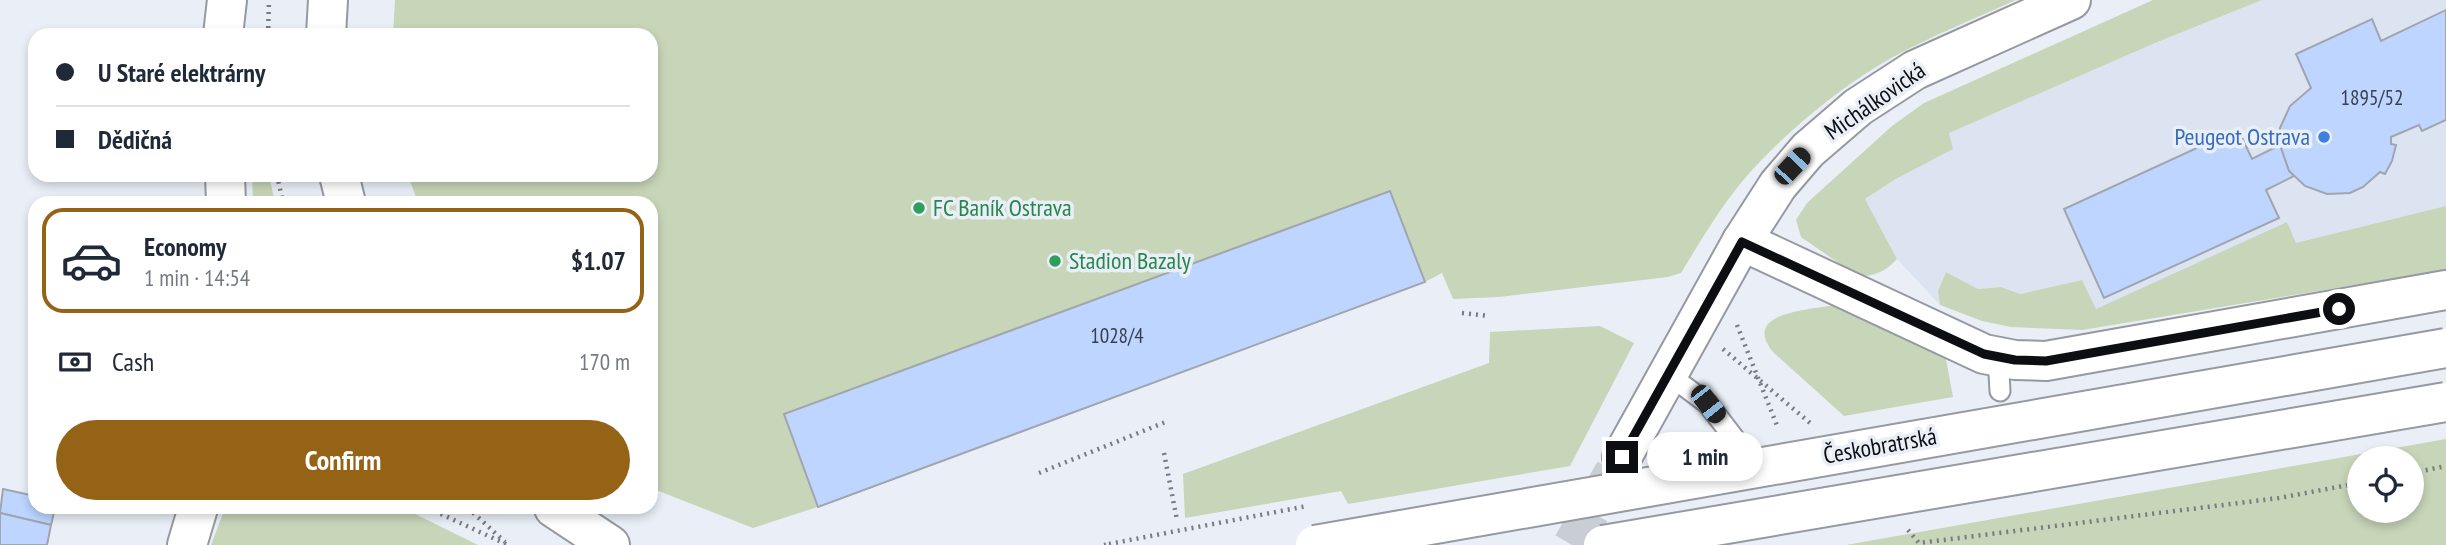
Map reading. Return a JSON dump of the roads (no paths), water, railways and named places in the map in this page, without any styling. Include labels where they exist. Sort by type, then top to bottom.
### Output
[{"type":"street","points":[[224,28],[227,0]]},
{"type":"street","points":[[326,28],[328,0]]},
{"type":"street","name":"Michálkovická","points":[[1622,457],[1742,242],[1792,166],[1824,135],[1868,100],[1914,70],[2071,0]]},
{"type":"street","points":[[1742,242],[1984,354],[1999,374],[2046,361],[2446,290]]},
{"type":"street","name":"Českobratrská","points":[[1315,545],[2446,348]]},
{"type":"street","name":"Českobratrská","points":[[1603,545],[2446,402]]},
{"type":"street","points":[[187,545],[196,514]]},
{"type":"street","points":[[563,514],[610,545]]},
{"type":"lane","points":[[1668,374],[1708,404],[1734,438]]},
{"type":"tunnel","points":[[1572,545],[1614,471]]},
{"type":"place","name":"Peugeot Ostrava","points":[[2324,137]]},
{"type":"place","name":"FC Baník Ostrava","points":[[919,208]]},
{"type":"place","name":"Stadion Bazaly","points":[[1055,261]]}]
